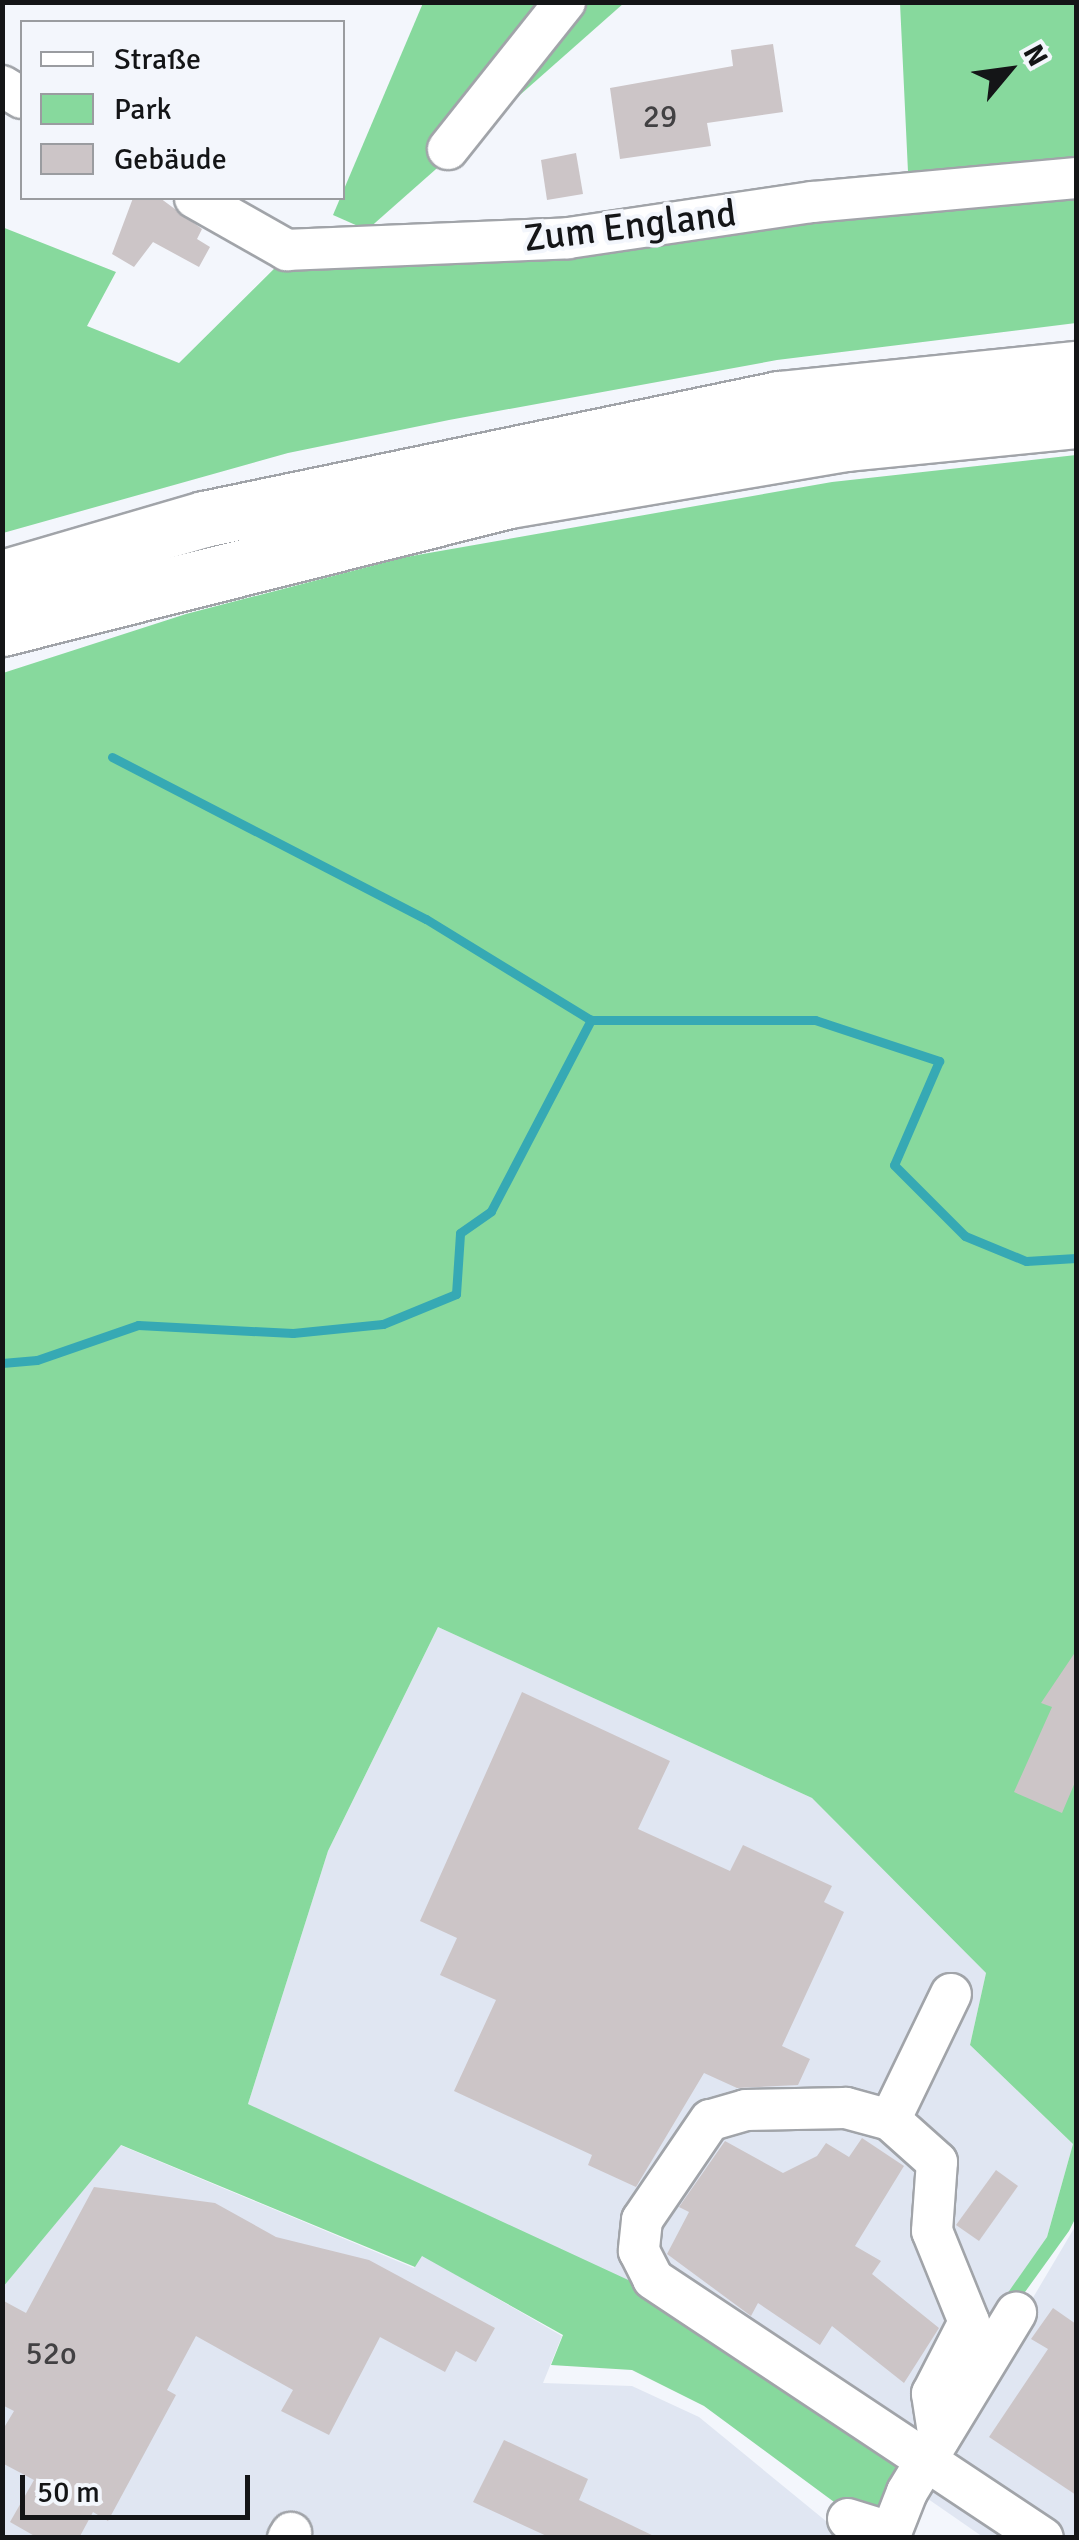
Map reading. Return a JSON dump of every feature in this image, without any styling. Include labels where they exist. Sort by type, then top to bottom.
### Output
[{"type":"highway","points":[[2,578],[222,515],[760,402],[1076,369]]},
{"type":"highway","points":[[2,628],[509,500],[847,443],[1076,420]]},
{"type":"street","points":[[448,149],[565,2]]},
{"type":"street","name":"Zum England","points":[[199,200],[287,250],[568,238],[812,202],[1076,178]]},
{"type":"street","points":[[890,2120],[951,1994]]},
{"type":"street","points":[[934,2448],[932,2394],[969,2322],[932,2231],[936,2162],[890,2120],[846,2108],[746,2110],[710,2120],[642,2220],[639,2252],[654,2279],[934,2448],[1043,2538]]},
{"type":"street","points":[[848,2519],[890,2535],[934,2448],[1016,2313]]},
{"type":"shaded area","points":[[438,1627],[812,1798],[986,1973],[970,2045],[1073,2144],[1047,2237],[1002,2303],[1025,2292],[933,2439],[248,2104],[328,1851]]},
{"type":"shaded area","points":[[120,2145],[414,2268],[422,2255],[562,2336],[543,2383],[632,2386],[699,2417],[832,2526],[865,2538],[3,2538],[3,2287]]},
{"type":"shaded area","points":[[1076,2225],[1076,2537],[983,2537],[918,2492]]},
{"type":"green space","points":[[423,3],[624,3],[367,230],[333,215],[339,200],[345,200],[345,187]]},
{"type":"green space","points":[[900,3],[1076,3],[1076,323],[777,360],[449,420],[288,453],[3,533],[2,227],[116,272],[87,326],[179,363],[286,257],[909,193]]},
{"type":"green space","points":[[1076,455],[1076,2217],[1069,2231],[1025,2292],[1000,2304],[1047,2237],[1073,2144],[970,2045],[986,1973],[812,1798],[438,1627],[328,1851],[248,2104],[665,2297],[912,2468],[878,2521],[849,2513],[704,2406],[632,2370],[551,2365],[563,2335],[422,2256],[415,2267],[121,2145],[3,2287],[3,673],[186,614],[406,557],[832,482]]},
{"type":"building","points":[[773,44],[783,112],[707,123],[711,146],[620,159],[610,88],[733,66],[731,50]]},
{"type":"building","points":[[576,153],[583,194],[547,200],[541,160]]},
{"type":"building","points":[[132,200],[163,200],[202,229],[197,239],[210,247],[199,267],[153,242],[134,267],[112,254]]},
{"type":"building","points":[[1076,1651],[1076,1780],[1062,1813],[1014,1792],[1052,1707],[1041,1703]]},
{"type":"building","points":[[522,1692],[670,1761],[638,1829],[730,1871],[743,1845],[832,1886],[824,1902],[844,1912],[782,2046],[810,2059],[798,2085],[737,2088],[704,2073],[636,2187],[588,2165],[592,2155],[454,2091],[496,2000],[440,1975],[457,1938],[420,1921]]},
{"type":"building","points":[[862,2138],[904,2166],[855,2246],[881,2261],[872,2274],[939,2328],[904,2383],[832,2326],[820,2345],[758,2303],[751,2316],[667,2254],[689,2212],[679,2207],[725,2141],[783,2173],[817,2156],[826,2143],[849,2157]]},
{"type":"building","points":[[996,2170],[1018,2186],[979,2241],[956,2225]]},
{"type":"building","points":[[94,2187],[215,2203],[276,2237],[369,2260],[495,2328],[476,2362],[456,2351],[445,2372],[380,2337],[329,2435],[281,2411],[293,2390],[196,2336],[167,2390],[176,2395],[108,2521],[93,2512],[79,2538],[38,2538],[10,2522],[34,2480],[2,2463],[2,2431],[14,2411],[2,2405],[2,2300],[26,2313]]},
{"type":"building","points":[[1053,2308],[1076,2324],[1076,2495],[989,2437],[1048,2349],[1031,2339]]},
{"type":"building","points":[[504,2440],[588,2479],[579,2500],[658,2538],[551,2538],[473,2502]]},
{"type":"waterway","points":[[112,757],[426,919],[591,1020]]},
{"type":"waterway","points":[[2,1363],[37,1360],[138,1325],[293,1333],[383,1324],[456,1294],[460,1233],[491,1211],[591,1020],[815,1020],[939,1061],[894,1165],[965,1236],[1026,1261],[1076,1258]]}]
